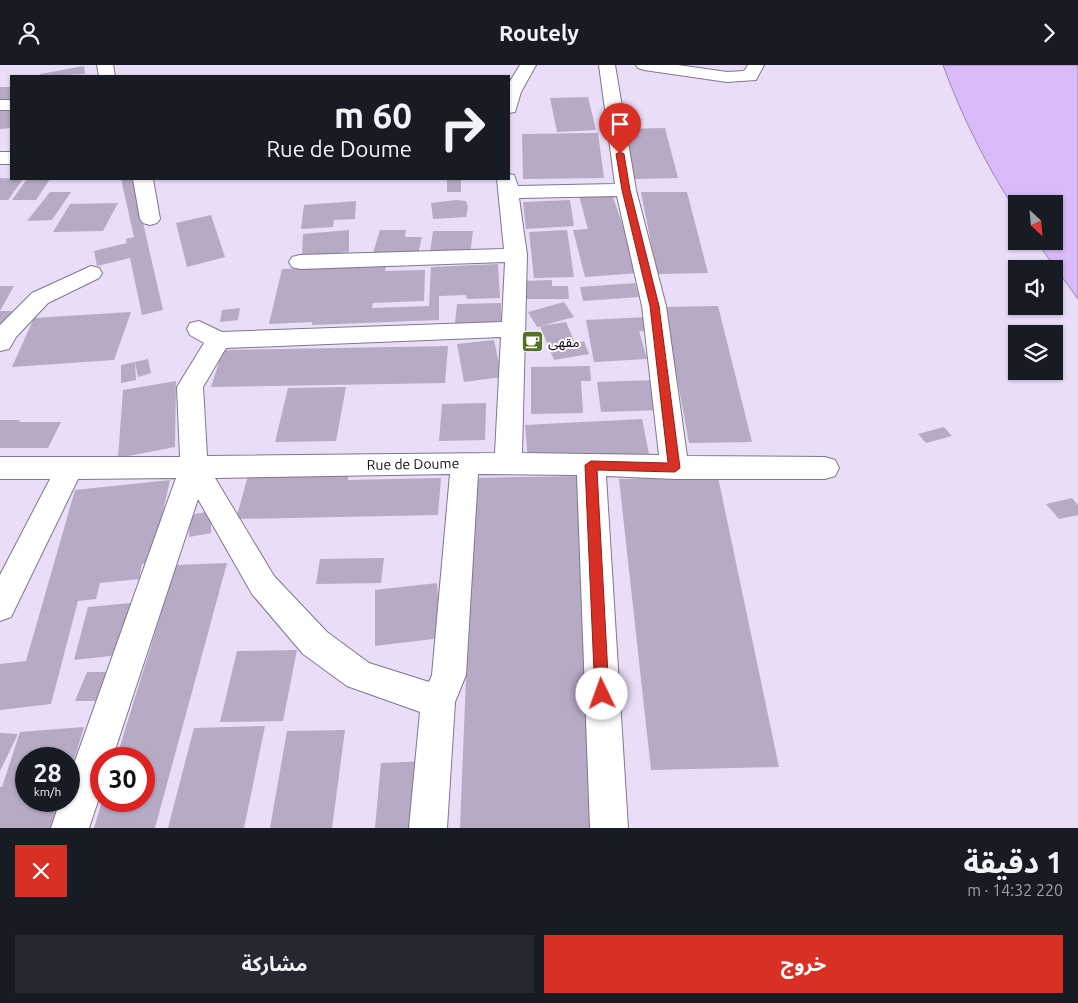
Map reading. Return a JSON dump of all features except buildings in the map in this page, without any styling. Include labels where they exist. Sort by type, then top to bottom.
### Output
[{"type":"street","points":[[510,103],[512,92],[528,65]]},
{"type":"street","points":[[607,65],[626,190],[654,306],[675,468]]},
{"type":"street","points":[[644,65],[727,77],[750,76],[756,65]]},
{"type":"street","points":[[143,180],[150,219]]},
{"type":"street","points":[[508,465],[516,255],[508,185],[626,190]]},
{"type":"street","points":[[300,262],[516,255]]},
{"type":"street","points":[[0,343],[40,298],[91,273]]},
{"type":"street","points":[[70,828],[194,467],[190,387],[209,335],[514,329]]},
{"type":"street","points":[[428,828],[438,702],[449,675],[465,463]]},
{"type":"street","name":"Rue de Doume","points":[[0,468],[69,469],[465,463],[675,468],[825,468]]},
{"type":"street","points":[[591,465],[609,828]]},
{"type":"street","points":[[194,467],[263,585],[315,643],[359,675],[438,702]]},
{"type":"street","points":[[0,607],[69,469]]},
{"type":"shaded area","points":[[943,65],[1078,65],[1078,299],[1063,278],[1063,260],[1050,260],[1043,250],[1063,250],[1063,195],[1008,195],[1008,198],[975,140]]},
{"type":"place","name":"مقهى","points":[[532,342]]},
{"type":"route","points":[[602,694],[591,465],[675,468],[654,306],[626,190],[620,154]]}]
